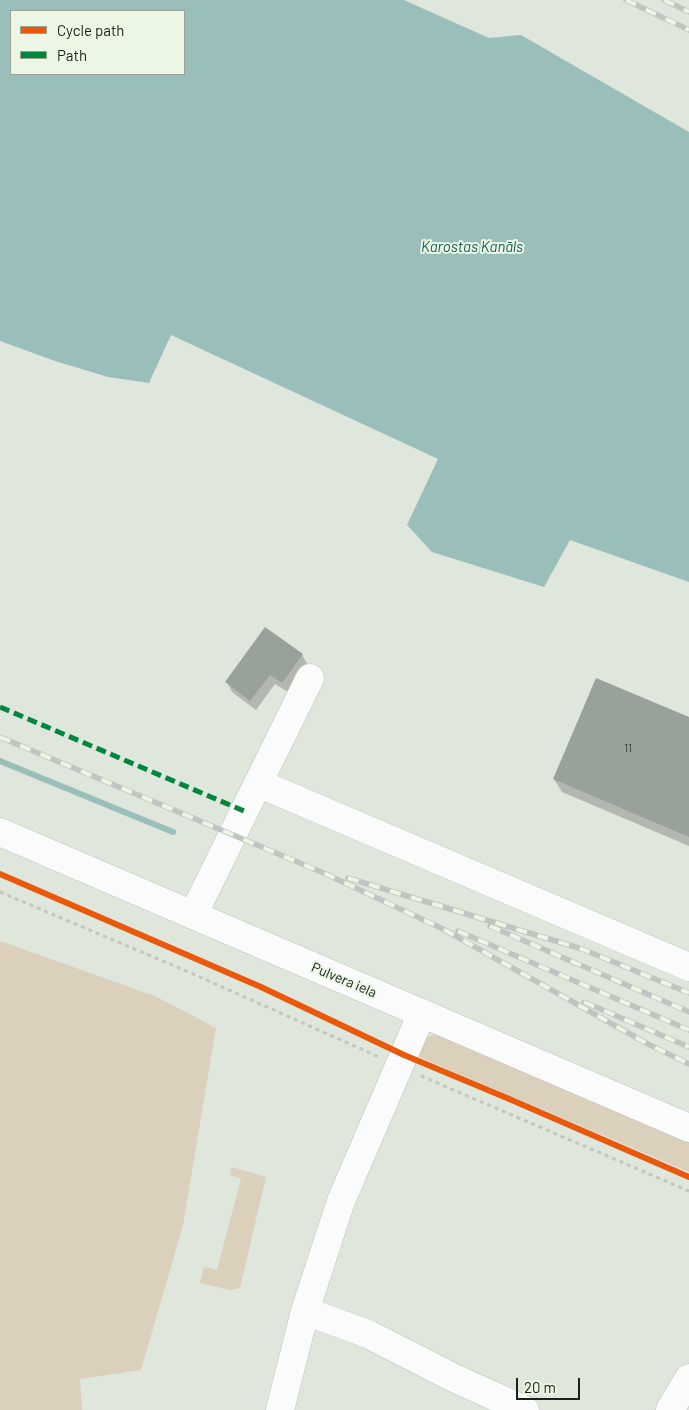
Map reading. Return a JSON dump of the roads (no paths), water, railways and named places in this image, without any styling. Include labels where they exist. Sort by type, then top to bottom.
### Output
[{"type":"main road","points":[[193,915],[310,678]]},
{"type":"main road","points":[[258,783],[689,967]]},
{"type":"main road","name":"Pulvera iela","points":[[0,832],[689,1128]]},
{"type":"main road","points":[[280,1410],[305,1311],[341,1201],[422,1013]]},
{"type":"main road","points":[[305,1311],[368,1334],[454,1378],[525,1410]]},
{"type":"main road","points":[[670,1410],[689,1378]]},
{"type":"water","name":"Karostas Kanāls","points":[[0,0],[404,0],[489,38],[521,35],[689,132],[689,582],[570,540],[544,587],[432,552],[407,525],[438,459],[171,335],[149,383],[108,377],[55,361],[0,341]]},
{"type":"waterway","points":[[0,761],[173,832]]},
{"type":"railway","points":[[626,0],[689,30]]},
{"type":"railway","points":[[664,0],[689,12]]},
{"type":"railway","points":[[0,737],[326,874],[443,929],[646,1043],[689,1064]]},
{"type":"railway","points":[[348,878],[582,949],[689,993]]},
{"type":"railway","points":[[490,926],[689,1012]]},
{"type":"railway","points":[[458,931],[689,1030]]},
{"type":"railway","points":[[584,1002],[689,1047]]}]
